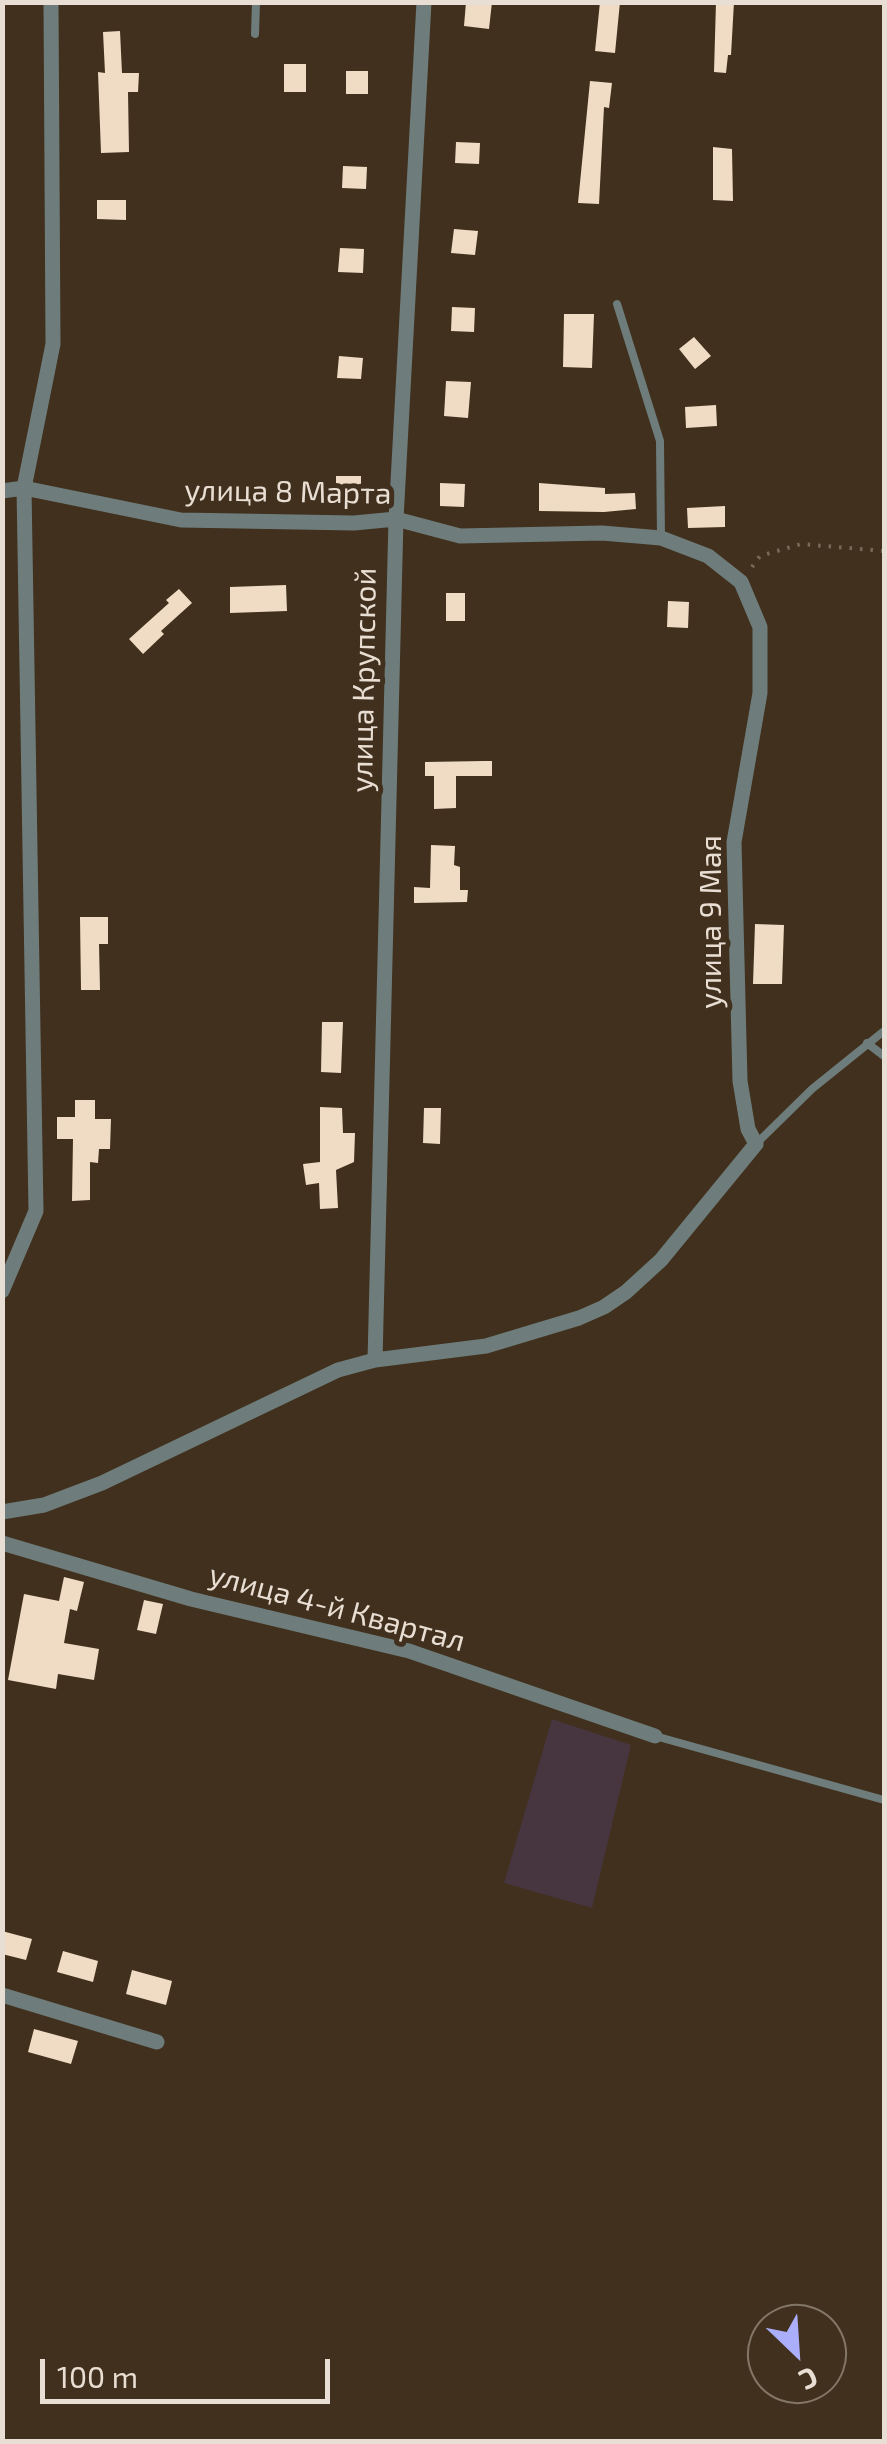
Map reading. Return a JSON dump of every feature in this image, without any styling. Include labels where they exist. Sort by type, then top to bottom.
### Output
[{"type":"street","points":[[2,1291],[36,1211],[24,488],[53,344],[51,2]]},
{"type":"street","name":"улица Крупской","points":[[375,1360],[396,519],[424,2]]},
{"type":"street","name":"улица 8 Марта","points":[[2,491],[24,488],[181,520],[354,523],[396,519],[460,536],[602,533],[662,538],[708,556],[741,582]]},
{"type":"street","name":"улица 9 Мая","points":[[741,582],[760,627],[760,692],[734,842],[740,1082],[748,1129],[756,1144]]},
{"type":"street","points":[[2,1512],[44,1505],[102,1483],[322,1377],[375,1360],[486,1346],[604,1307],[661,1260],[756,1144]]},
{"type":"street","name":"улица 4-й Квартал","points":[[2,1542],[191,1598],[409,1651],[654,1736]]},
{"type":"street","points":[[2,1996],[157,2042]]},
{"type":"lane","points":[[255,34],[256,2]]},
{"type":"lane","points":[[617,304],[660,441],[662,538]]},
{"type":"lane","points":[[756,1144],[812,1089],[884,1030]]},
{"type":"lane","points":[[867,1043],[884,1056]]},
{"type":"lane","points":[[654,1736],[884,1800]]},
{"type":"path","points":[[741,582],[760,556],[801,544],[884,551]]},
{"type":"shaded area","points":[[552,1719],[631,1745],[592,1908],[504,1883]]},
{"type":"building","points":[[466,2],[492,2],[489,29],[464,26]]},
{"type":"building","points":[[600,2],[620,2],[615,53],[595,51]]},
{"type":"building","points":[[716,2],[734,2],[726,73],[714,72]]},
{"type":"building","points":[[120,31],[122,73],[139,73],[138,92],[128,92],[129,152],[101,153],[98,72],[105,73],[103,32]]},
{"type":"building","points":[[284,64],[306,64],[306,92],[284,92]]},
{"type":"building","points":[[346,71],[368,71],[368,94],[346,94]]},
{"type":"building","points":[[590,81],[612,83],[609,108],[604,107],[599,204],[578,203]]},
{"type":"building","points":[[456,142],[480,143],[479,164],[455,163]]},
{"type":"building","points":[[713,147],[732,149],[733,201],[713,200]]},
{"type":"building","points":[[343,166],[367,167],[366,189],[342,188]]},
{"type":"building","points":[[97,200],[126,200],[126,220],[97,219]]},
{"type":"building","points":[[454,229],[478,231],[475,255],[451,253]]},
{"type":"building","points":[[340,248],[364,249],[363,273],[338,272]]},
{"type":"building","points":[[452,307],[475,308],[474,332],[451,331]]},
{"type":"building","points":[[564,314],[594,314],[592,368],[563,367]]},
{"type":"building","points":[[694,337],[711,356],[695,369],[679,349]]},
{"type":"building","points":[[339,356],[363,358],[361,379],[337,378]]},
{"type":"building","points":[[446,381],[471,382],[468,418],[444,416]]},
{"type":"building","points":[[716,405],[717,426],[686,428],[685,407]]},
{"type":"building","points":[[336,476],[361,476],[361,496],[336,497]]},
{"type":"building","points":[[440,483],[465,484],[464,507],[440,506]]},
{"type":"building","points":[[539,483],[605,488],[605,494],[635,493],[636,509],[539,511]]},
{"type":"building","points":[[725,506],[725,527],[688,528],[687,508]]},
{"type":"building","points":[[286,585],[287,611],[230,613],[230,587]]},
{"type":"building","points":[[179,589],[192,603],[143,654],[129,639]]},
{"type":"building","points":[[446,593],[465,593],[465,621],[446,621]]},
{"type":"building","points":[[668,601],[689,602],[688,628],[667,627]]},
{"type":"building","points":[[492,761],[492,776],[456,776],[456,808],[434,809],[434,776],[425,776],[425,762]]},
{"type":"building","points":[[431,845],[455,846],[454,865],[460,867],[460,890],[468,890],[467,902],[414,903],[414,887],[430,888]]},
{"type":"building","points":[[80,917],[108,917],[108,944],[99,944],[100,990],[81,990]]},
{"type":"building","points":[[755,924],[784,925],[782,984],[753,984]]},
{"type":"building","points":[[322,1022],[343,1022],[341,1073],[321,1072]]},
{"type":"building","points":[[75,1100],[95,1100],[95,1119],[111,1119],[110,1149],[99,1149],[98,1163],[90,1162],[90,1200],[72,1201],[73,1139],[57,1139],[57,1117],[75,1117]]},
{"type":"building","points":[[320,1107],[342,1108],[343,1133],[355,1133],[354,1162],[336,1170],[338,1208],[320,1209],[319,1183],[306,1185],[303,1164],[320,1162]]},
{"type":"building","points":[[424,1108],[441,1108],[440,1144],[423,1143]]},
{"type":"building","points":[[64,1577],[84,1582],[77,1611],[70,1609],[64,1643],[99,1649],[94,1680],[58,1674],[56,1689],[8,1680],[24,1594],[59,1601]]},
{"type":"building","points":[[144,1600],[163,1604],[156,1634],[137,1630]]},
{"type":"building","points":[[2,1931],[32,1939],[26,1960],[2,1954]]},
{"type":"building","points":[[63,1951],[98,1961],[93,1982],[57,1972]]},
{"type":"building","points":[[132,1970],[172,1981],[166,2005],[126,1994]]},
{"type":"building","points":[[34,2029],[78,2041],[71,2064],[28,2052]]}]
